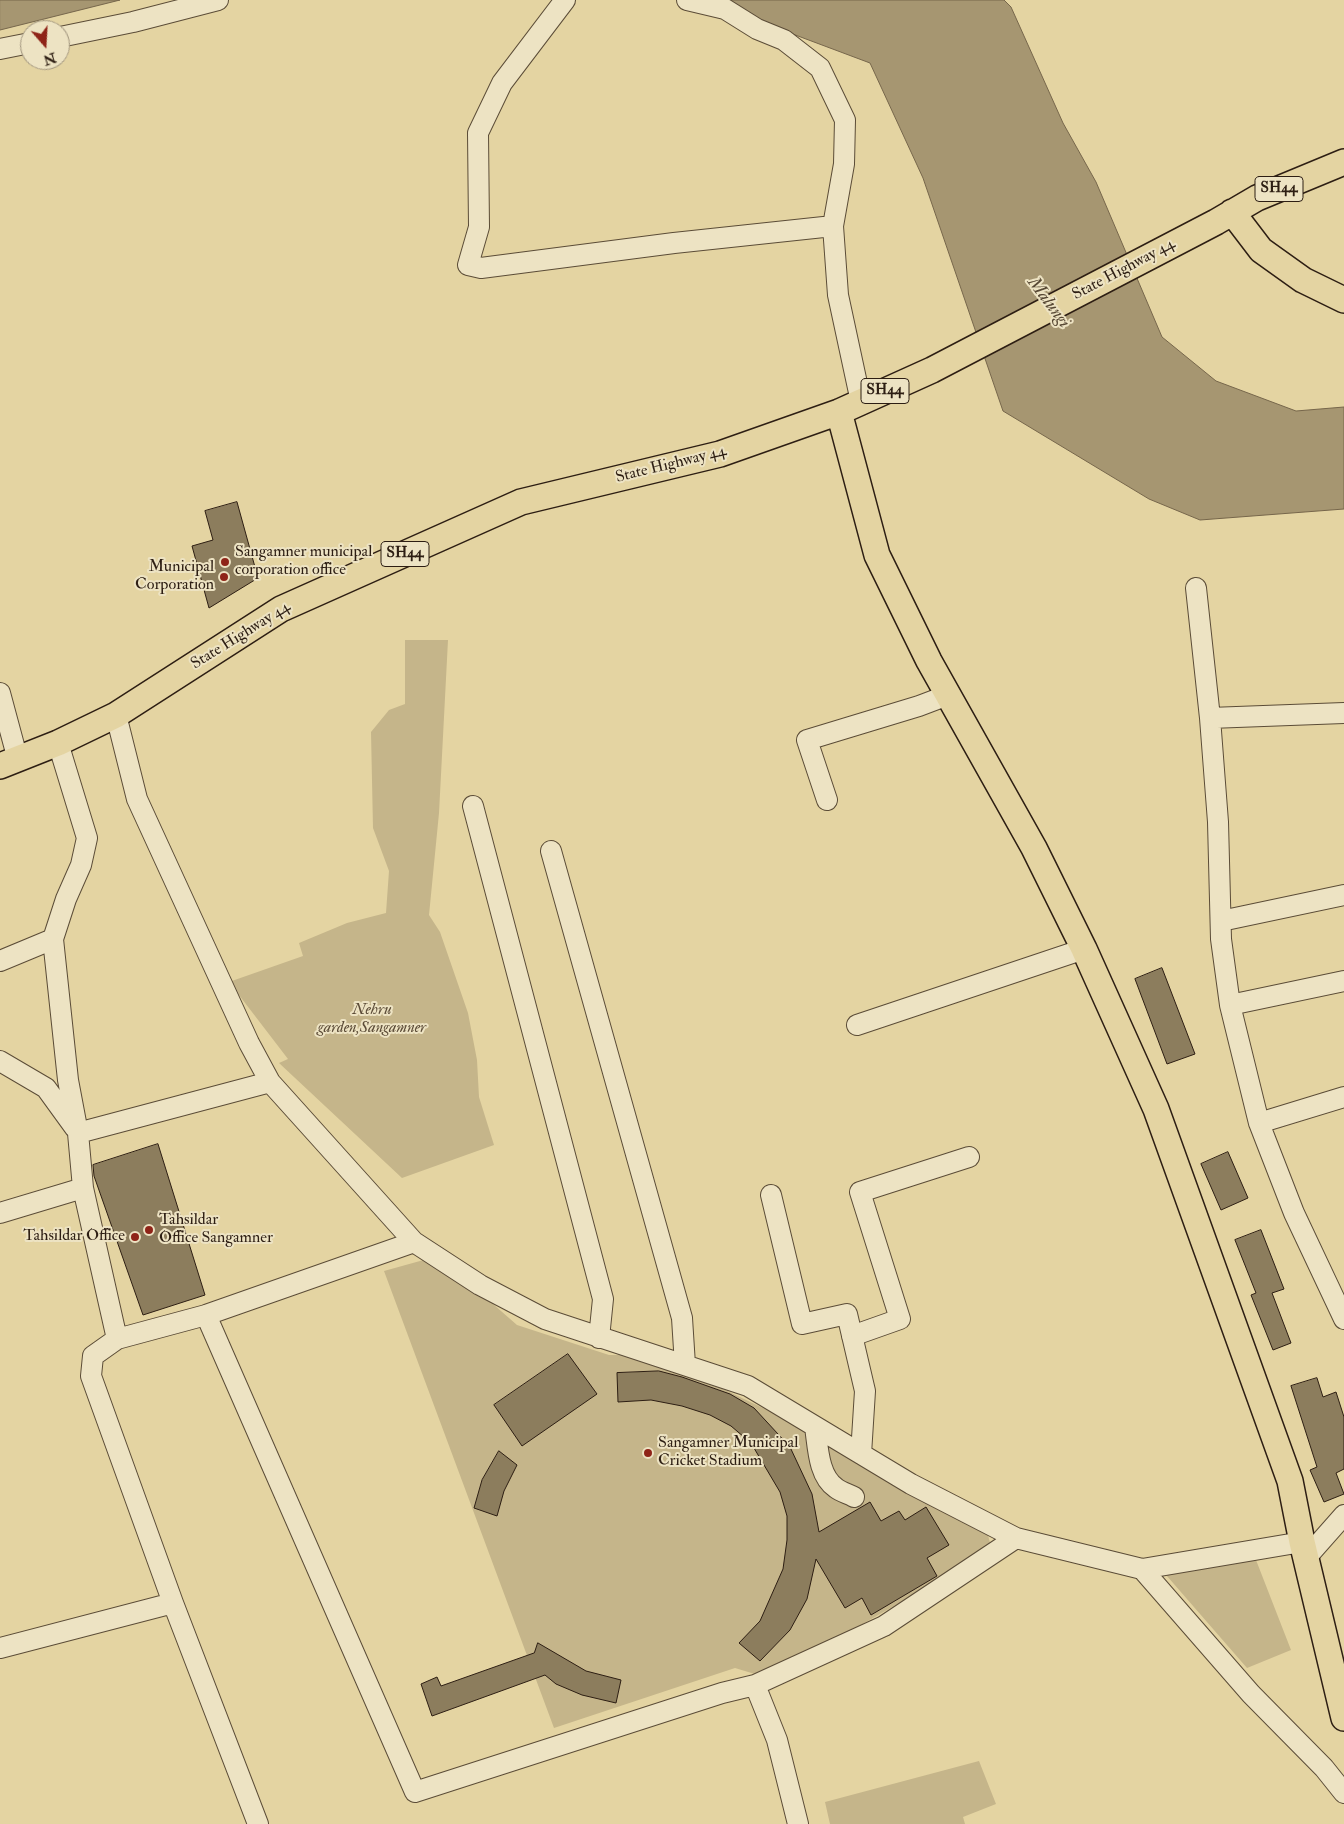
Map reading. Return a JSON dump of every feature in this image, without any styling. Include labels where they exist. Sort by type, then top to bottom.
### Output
[{"type":"main road","name":"State Highway 44","points":[[9,763],[58,743],[116,715],[282,609],[521,502],[720,454],[850,407],[932,370],[1257,198],[1344,162]]},
{"type":"main road","points":[[1224,217],[1261,250],[1303,280],[1344,300]]},
{"type":"main road","points":[[850,407],[877,555],[929,661],[1034,848],[1084,949],[1156,1109],[1290,1481],[1304,1550],[1344,1718]]},
{"type":"street","points":[[70,35],[133,22],[218,0]]},
{"type":"street","points":[[565,0],[502,83],[478,133],[478,228],[468,264],[481,268],[674,243],[833,226]]},
{"type":"street","points":[[687,0],[726,9],[757,28],[784,40],[820,68],[845,120],[844,164],[833,226],[850,407]]},
{"type":"street","points":[[0,48],[20,45]]},
{"type":"street","points":[[1196,588],[1210,718],[1218,822],[1221,939],[1230,1005],[1259,1123],[1294,1213],[1344,1319]]},
{"type":"street","points":[[0,693],[9,763]]},
{"type":"street","points":[[827,800],[808,740],[919,706],[948,695]]},
{"type":"street","points":[[1210,718],[1344,713]]},
{"type":"street","points":[[116,715],[138,799],[249,1043],[270,1082],[414,1242],[480,1285],[545,1319],[748,1386],[911,1484],[1016,1538],[1142,1569],[1304,1550],[1344,1515]]},
{"type":"street","points":[[58,743],[87,838],[80,865],[53,939],[68,1080],[78,1132],[83,1188],[117,1339]]},
{"type":"street","points":[[473,806],[603,1298],[598,1338]]},
{"type":"street","points":[[551,852],[682,1318],[685,1365]]},
{"type":"street","points":[[1221,921],[1344,896]]},
{"type":"street","points":[[0,961],[53,939]]},
{"type":"street","points":[[857,1025],[1084,949]]},
{"type":"street","points":[[1230,1005],[1344,981]]},
{"type":"street","points":[[0,1060],[46,1088],[78,1132]]},
{"type":"street","points":[[78,1132],[270,1082]]},
{"type":"street","points":[[1259,1123],[1344,1097]]},
{"type":"street","points":[[852,1336],[900,1319],[860,1192],[969,1157]]},
{"type":"street","points":[[0,1213],[83,1188]]},
{"type":"street","points":[[771,1195],[802,1324],[847,1314],[865,1392],[861,1454]]},
{"type":"street","points":[[258,1824],[173,1603],[91,1376],[93,1356],[117,1339],[206,1315],[414,1242]]},
{"type":"street","points":[[206,1315],[415,1792],[722,1693],[755,1685],[884,1626],[1016,1538]]},
{"type":"street","points":[[815,1427],[818,1455],[827,1479],[836,1488],[854,1496]]},
{"type":"street","points":[[1142,1569],[1251,1694],[1324,1768],[1344,1793]]},
{"type":"street","points":[[0,1648],[173,1603]]},
{"type":"street","points":[[755,1685],[777,1740],[798,1824]]},
{"type":"green space","name":"Nehru garden,Sangamner","points":[[405,640],[448,640],[439,813],[429,915],[440,932],[468,1013],[477,1060],[479,1097],[494,1145],[402,1178],[279,1063],[288,1059],[229,982],[303,956],[299,943],[347,923],[386,913],[389,871],[373,828],[371,732],[389,710],[405,704]]},
{"type":"green space","name":"Sangamner Municipal Cricket Stadium","points":[[438,1256],[517,1325],[609,1355],[627,1355],[692,1374],[767,1410],[922,1497],[986,1528],[992,1550],[768,1678],[735,1668],[554,1728],[384,1271]]},
{"type":"green space","points":[[1256,1560],[1291,1650],[1247,1668],[1160,1568]]},
{"type":"green space","points":[[979,1761],[996,1804],[963,1817],[965,1824],[830,1824],[825,1802]]},
{"type":"water","points":[[0,0],[120,0],[40,20],[20,20],[20,25],[0,30]]},
{"type":"water","name":"Malungi","points":[[689,0],[1004,0],[1011,7],[1063,123],[1096,182],[1162,337],[1216,381],[1296,411],[1344,407],[1344,509],[1200,520],[1149,499],[1003,411],[923,178],[870,63],[710,3]]},
{"type":"building","name":"Sangamner municipal corporation office","points":[[237,502],[258,578],[209,608],[192,546],[213,540],[205,511]]},
{"type":"building","points":[[1162,968],[1195,1054],[1167,1064],[1135,979]]},
{"type":"building","name":"Tahsildar Office Sangamner","points":[[158,1144],[205,1295],[143,1315],[94,1176],[93,1165]]},
{"type":"building","points":[[1228,1152],[1248,1198],[1221,1210],[1201,1164]]},
{"type":"building","points":[[1261,1230],[1284,1289],[1272,1293],[1291,1343],[1273,1350],[1251,1295],[1256,1293],[1235,1240]]},
{"type":"building","points":[[568,1354],[597,1394],[522,1446],[494,1405]]},
{"type":"building","points":[[659,1371],[730,1394],[754,1408],[790,1447],[812,1494],[819,1532],[870,1502],[881,1521],[899,1511],[905,1520],[926,1507],[949,1545],[927,1558],[937,1576],[871,1615],[862,1598],[845,1608],[816,1559],[807,1599],[790,1630],[760,1661],[739,1643],[760,1621],[783,1569],[787,1540],[787,1516],[780,1492],[751,1443],[731,1426],[710,1415],[682,1406],[651,1400],[618,1402],[617,1373]]},
{"type":"building","points":[[1317,1378],[1323,1397],[1336,1392],[1344,1417],[1344,1469],[1336,1473],[1344,1494],[1324,1502],[1310,1470],[1317,1467],[1291,1386]]},
{"type":"building","points":[[499,1451],[517,1465],[504,1491],[497,1516],[474,1508],[482,1480]]},
{"type":"building","points":[[538,1643],[586,1671],[621,1680],[616,1703],[582,1695],[556,1684],[545,1675],[432,1716],[421,1684],[437,1677],[441,1686],[534,1653]]},
{"type":"place","name":"Sangamner municipal corporation office","points":[[225,562]]},
{"type":"place","name":"Municipal Corporation","points":[[224,577]]},
{"type":"place","name":"Tahsildar Office Sangamner","points":[[149,1230]]},
{"type":"place","name":"Tahsildar Office","points":[[135,1237]]},
{"type":"place","name":"Sangamner Municipal Cricket Stadium","points":[[648,1453]]}]
